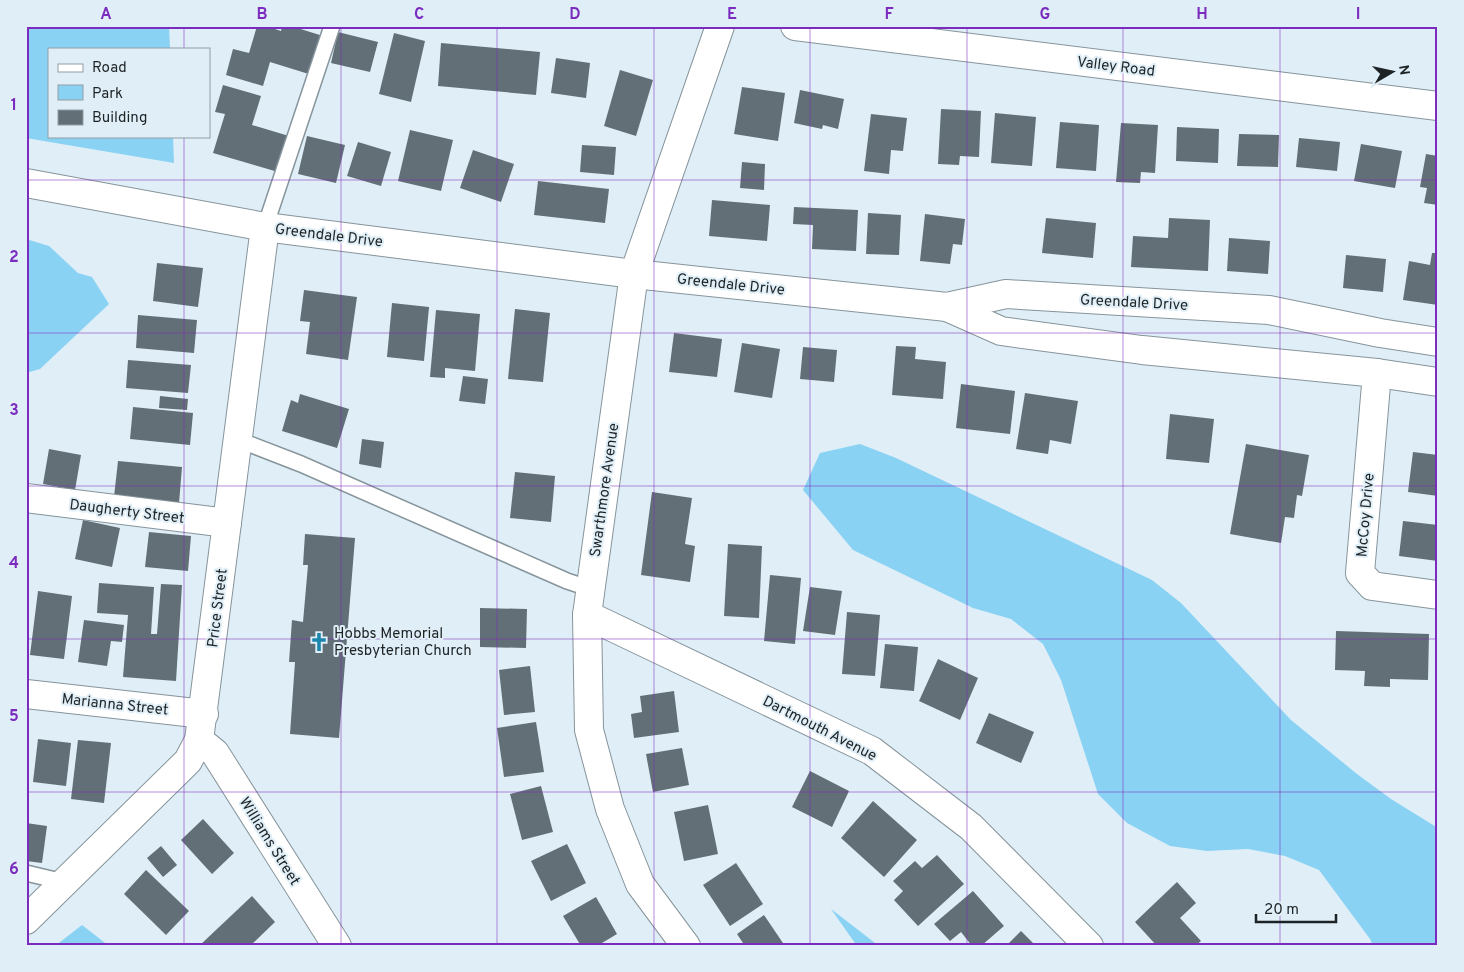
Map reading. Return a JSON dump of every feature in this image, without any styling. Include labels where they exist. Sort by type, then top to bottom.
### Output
[{"type":"street","name":"Swarthmore Avenue","points":[[686,946],[640,884],[610,809],[589,730],[589,602],[634,274],[720,26]]},
{"type":"street","name":"Valley Road","points":[[795,26],[1438,106]]},
{"type":"street","name":"Greendale Drive","points":[[26,184],[265,227],[634,274],[946,307],[1006,294],[1269,310],[1380,333],[1438,342]]},
{"type":"street","name":"Price Street","points":[[26,920],[188,761],[201,727],[265,227]]},
{"type":"street","points":[[946,307],[1001,331],[1142,350],[1377,373],[1438,382]]},
{"type":"street","name":"McCoy Drive","points":[[1377,373],[1360,573],[1372,586],[1438,595]]},
{"type":"street","name":"Daugherty Street","points":[[26,498],[227,523]]},
{"type":"street","name":"Dartmouth Avenue","points":[[589,602],[872,751],[971,827],[1089,946]]},
{"type":"street","name":"Marianna Street","points":[[26,694],[201,727]]},
{"type":"street","name":"Williams Street","points":[[201,727],[215,753],[337,946]]},
{"type":"lane","points":[[265,227],[332,26]]},
{"type":"lane","points":[[239,440],[301,464],[567,581],[589,602]]},
{"type":"lane","points":[[26,874],[64,882]]},
{"type":"green space","points":[[26,26],[169,26],[170,48],[48,48],[48,138],[173,138],[174,163],[26,138]]},
{"type":"green space","points":[[26,239],[49,246],[78,273],[92,277],[109,304],[40,369],[26,373]]},
{"type":"green space","points":[[860,444],[896,458],[1152,580],[1181,603],[1291,720],[1391,799],[1438,828],[1438,946],[1373,946],[1370,939],[1319,870],[1285,856],[1248,849],[1207,851],[1170,846],[1127,823],[1098,794],[1061,680],[1043,644],[1011,619],[973,608],[853,550],[803,490],[820,453]]},
{"type":"green space","points":[[831,909],[879,946],[857,946]]},
{"type":"green space","points":[[82,925],[109,946],[55,946]]},
{"type":"building","points":[[257,26],[266,26],[281,31],[282,26],[291,26],[323,36],[312,75],[270,62],[263,86],[226,75],[233,49],[249,53]]},
{"type":"building","points":[[338,32],[378,42],[370,72],[331,63]]},
{"type":"building","points":[[394,33],[425,41],[411,102],[379,94]]},
{"type":"building","points":[[441,43],[540,52],[536,95],[438,86]]},
{"type":"building","points":[[556,58],[590,63],[586,98],[551,93]]},
{"type":"building","points":[[620,70],[653,80],[636,136],[604,126]]},
{"type":"building","points":[[223,85],[261,96],[252,125],[289,136],[278,172],[213,153],[225,114],[215,112]]},
{"type":"building","points":[[742,87],[785,93],[778,141],[734,134]]},
{"type":"building","points":[[800,90],[844,99],[838,129],[823,125],[822,129],[794,123]]},
{"type":"building","points":[[941,109],[981,111],[979,157],[960,156],[959,165],[938,164]]},
{"type":"building","points":[[995,113],[1036,117],[1032,166],[991,163]]},
{"type":"building","points":[[871,114],[907,118],[903,151],[891,150],[889,174],[864,171]]},
{"type":"building","points":[[1060,122],[1099,125],[1096,171],[1056,168]]},
{"type":"building","points":[[1121,123],[1158,125],[1155,173],[1141,172],[1140,183],[1116,182]]},
{"type":"building","points":[[1177,127],[1219,129],[1218,163],[1176,161]]},
{"type":"building","points":[[410,130],[453,140],[441,191],[398,181]]},
{"type":"building","points":[[1239,134],[1279,135],[1278,167],[1237,166]]},
{"type":"building","points":[[307,136],[345,145],[336,183],[298,174]]},
{"type":"building","points":[[1299,138],[1340,142],[1337,171],[1296,167]]},
{"type":"building","points":[[358,142],[391,152],[381,186],[347,176]]},
{"type":"building","points":[[1361,144],[1402,151],[1395,188],[1354,181]]},
{"type":"building","points":[[582,145],[616,147],[614,175],[580,172]]},
{"type":"building","points":[[473,150],[514,164],[501,202],[460,188]]},
{"type":"building","points":[[1426,154],[1438,156],[1438,205],[1424,203],[1427,188],[1420,187]]},
{"type":"building","points":[[742,162],[765,164],[764,190],[740,188]]},
{"type":"building","points":[[538,181],[609,189],[605,223],[534,215]]},
{"type":"building","points":[[712,200],[770,205],[767,241],[709,236]]},
{"type":"building","points":[[794,207],[858,210],[856,251],[812,249],[813,225],[793,224]]},
{"type":"building","points":[[868,213],[901,215],[899,255],[866,254]]},
{"type":"building","points":[[925,214],[965,219],[962,245],[953,244],[950,264],[920,261]]},
{"type":"building","points":[[1046,218],[1096,223],[1093,258],[1042,253]]},
{"type":"building","points":[[1169,218],[1210,220],[1208,271],[1131,267],[1133,236],[1168,238]]},
{"type":"building","points":[[1229,238],[1270,241],[1268,274],[1227,271]]},
{"type":"building","points":[[1432,253],[1438,253],[1438,305],[1403,300],[1409,261],[1430,265]]},
{"type":"building","points":[[1346,255],[1386,259],[1383,292],[1343,288]]},
{"type":"building","points":[[157,263],[203,268],[198,307],[153,301]]},
{"type":"building","points":[[304,290],[357,297],[348,360],[306,354],[310,322],[300,321]]},
{"type":"building","points":[[392,303],[429,307],[424,361],[387,357]]},
{"type":"building","points":[[515,309],[550,313],[543,382],[508,379]]},
{"type":"building","points":[[436,310],[480,314],[475,371],[445,368],[445,378],[430,377]]},
{"type":"building","points":[[138,315],[197,320],[194,353],[136,348]]},
{"type":"building","points":[[674,333],[722,339],[717,377],[669,372]]},
{"type":"building","points":[[742,343],[780,349],[772,398],[734,392]]},
{"type":"building","points":[[896,346],[916,347],[915,359],[946,362],[943,399],[892,395]]},
{"type":"building","points":[[803,347],[837,350],[834,382],[800,379]]},
{"type":"building","points":[[128,360],[191,365],[188,393],[126,388]]},
{"type":"building","points":[[463,376],[488,379],[485,404],[459,401]]},
{"type":"building","points":[[961,384],[1015,391],[1010,434],[956,428]]},
{"type":"building","points":[[1025,393],[1078,401],[1071,444],[1050,440],[1048,454],[1016,449]]},
{"type":"building","points":[[300,394],[349,409],[337,448],[282,431],[291,400],[298,403]]},
{"type":"building","points":[[160,396],[188,399],[187,410],[159,408]]},
{"type":"building","points":[[133,407],[193,413],[190,445],[130,439]]},
{"type":"building","points":[[1170,414],[1214,419],[1209,463],[1166,459]]},
{"type":"building","points":[[362,439],[384,442],[381,468],[359,464]]},
{"type":"building","points":[[1246,444],[1309,455],[1302,496],[1297,495],[1294,518],[1285,517],[1281,543],[1230,534]]},
{"type":"building","points":[[49,449],[81,455],[75,490],[43,484]]},
{"type":"building","points":[[1413,452],[1438,455],[1438,496],[1408,492]]},
{"type":"building","points":[[118,461],[182,467],[179,503],[114,497]]},
{"type":"building","points":[[515,472],[555,476],[551,522],[510,518]]},
{"type":"building","points":[[652,492],[692,498],[685,544],[695,546],[690,582],[641,575]]},
{"type":"building","points":[[83,520],[120,528],[112,567],[75,559]]},
{"type":"building","points":[[1403,521],[1438,525],[1438,561],[1399,556]]},
{"type":"building","points":[[149,532],[191,536],[188,571],[145,567]]},
{"type":"building","name":"Hobbs Memorial Presbyterian Church","points":[[305,534],[355,538],[339,738],[290,734],[295,662],[289,662],[292,620],[303,622],[308,565],[303,565]]},
{"type":"building","points":[[728,544],[762,546],[759,618],[724,616]]},
{"type":"building","points":[[770,575],[801,578],[795,644],[764,641]]},
{"type":"building","points":[[99,583],[154,587],[151,634],[157,634],[161,584],[182,585],[176,681],[123,677],[128,615],[97,613]]},
{"type":"building","points":[[810,587],[842,591],[835,635],[803,631]]},
{"type":"building","points":[[38,591],[72,596],[64,659],[30,655]]},
{"type":"building","points":[[480,608],[527,609],[526,648],[480,647]]},
{"type":"building","points":[[847,612],[880,615],[875,676],[842,674]]},
{"type":"building","points":[[84,620],[124,625],[122,642],[111,641],[107,666],[78,662]]},
{"type":"building","points":[[1336,631],[1429,634],[1428,680],[1390,679],[1390,687],[1364,686],[1365,671],[1335,670]]},
{"type":"building","points":[[885,644],[918,647],[914,691],[880,688]]},
{"type":"building","points":[[938,659],[978,678],[960,720],[919,701]]},
{"type":"building","points":[[530,666],[535,712],[504,715],[499,670]]},
{"type":"building","points":[[674,691],[679,732],[634,738],[631,714],[642,712],[640,696]]},
{"type":"building","points":[[989,713],[1034,732],[1021,763],[976,743]]},
{"type":"building","points":[[536,722],[544,772],[504,777],[497,728]]},
{"type":"building","points":[[38,739],[71,743],[66,786],[33,782]]},
{"type":"building","points":[[78,740],[111,743],[104,803],[71,799]]},
{"type":"building","points":[[682,748],[689,785],[653,792],[646,754]]},
{"type":"building","points":[[810,771],[849,791],[832,827],[792,807]]},
{"type":"building","points":[[541,786],[553,832],[522,840],[510,794]]},
{"type":"building","points":[[873,801],[917,840],[884,877],[841,838]]},
{"type":"building","points":[[708,805],[718,854],[684,861],[674,812]]},
{"type":"building","points":[[203,819],[234,853],[212,874],[181,840]]},
{"type":"building","points":[[26,823],[47,826],[42,863],[26,861]]},
{"type":"building","points":[[567,844],[586,883],[551,901],[531,861]]},
{"type":"building","points":[[161,846],[177,865],[163,877],[147,858]]},
{"type":"building","points":[[937,855],[964,884],[918,926],[894,900],[903,891],[893,881],[915,861],[922,868]]},
{"type":"building","points":[[736,863],[763,904],[730,926],[703,885]]},
{"type":"building","points":[[146,870],[189,911],[166,935],[124,894]]},
{"type":"building","points":[[1177,882],[1196,903],[1180,918],[1201,941],[1195,946],[1157,946],[1135,922]]},
{"type":"building","points":[[973,891],[1004,926],[981,946],[972,946],[961,932],[950,941],[934,924]]},
{"type":"building","points":[[252,896],[275,922],[250,946],[199,946]]},
{"type":"building","points":[[596,897],[617,934],[597,946],[581,946],[563,916]]},
{"type":"building","points":[[764,915],[785,946],[745,946],[737,934]]},
{"type":"building","points":[[1021,931],[1036,946],[1006,946]]},
{"type":"place","name":"Hobbs Memorial Presbyterian Church","points":[[319,642]]}]
